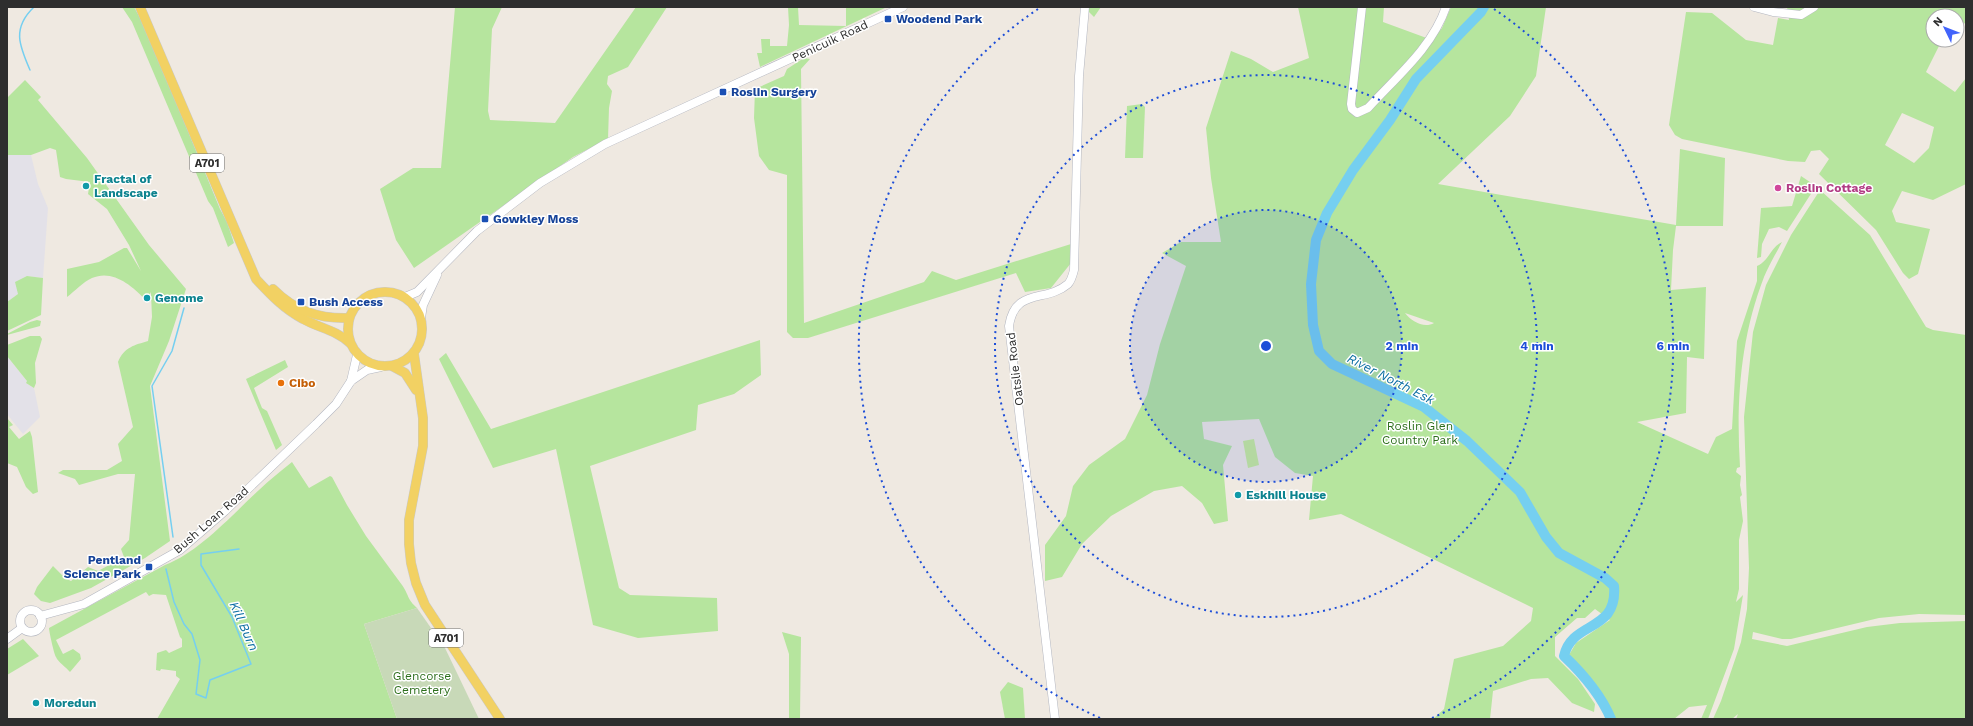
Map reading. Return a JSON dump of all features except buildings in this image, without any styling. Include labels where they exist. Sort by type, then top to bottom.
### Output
[{"type":"main road","name":"A701","points":[[140,7],[256,279],[285,309],[304,320],[341,335],[350,343],[357,355],[369,364],[381,367],[392,366],[404,362],[414,354]]},
{"type":"main road","name":"A701","points":[[248,261],[263,280],[280,296],[300,309],[330,319],[349,318],[347,327],[350,343]]},
{"type":"main road","points":[[349,318],[352,311],[360,301],[371,294],[383,292],[393,293],[404,297],[417,310],[421,318],[423,335],[420,345],[414,354]]},
{"type":"main road","name":"A701","points":[[414,354],[423,418],[423,446],[410,520],[409,544],[416,583],[426,605],[498,717]]},
{"type":"main road","name":"A701","points":[[392,366],[405,373],[413,381],[421,400]]},
{"type":"street","name":"Penicuik Road","points":[[404,297],[417,292],[478,231],[540,183],[605,144],[903,7]]},
{"type":"street","name":"Oatslie Road","points":[[1055,719],[1009,326],[1011,314],[1017,306],[1029,299],[1057,291],[1069,283],[1074,270],[1080,76],[1085,7]]},
{"type":"street","points":[[1362,7],[1352,104],[1352,109],[1358,113],[1368,108],[1423,48],[1433,35],[1446,7]]},
{"type":"street","points":[[1754,7],[1773,12],[1801,15],[1814,7]]},
{"type":"street","points":[[421,318],[424,305],[439,270]]},
{"type":"street","name":"Bush Loan Road","points":[[40,616],[84,604],[180,550],[225,511],[336,404],[351,381],[357,355]]},
{"type":"street","name":"Bush Loan Road","points":[[351,381],[367,370],[381,367]]},
{"type":"street","points":[[31,610],[40,616],[41,623],[36,630],[28,632],[22,628],[20,620],[24,613],[31,610]]},
{"type":"street","points":[[7,639],[22,628]]},
{"type":"shaded area","points":[[7,155],[31,155],[38,184],[48,208],[43,278],[27,276],[18,294],[7,302]]},
{"type":"shaded area","points":[[7,356],[27,381],[26,383],[34,388],[40,417],[23,434],[7,414]]},
{"type":"green space","points":[[122,7],[134,7],[145,27],[220,209],[227,222],[234,243],[228,247],[213,208],[208,201],[132,22]]},
{"type":"green space","points":[[455,7],[502,7],[492,29],[488,111],[490,120],[555,123],[636,7],[667,7],[628,67],[608,76],[607,84],[612,91],[609,108],[608,139],[573,157],[414,268],[396,240],[380,189],[413,168],[441,168]]},
{"type":"green space","points":[[788,7],[798,7],[799,25],[846,26],[846,7],[887,7],[760,67],[757,53],[762,53],[761,39],[770,39],[770,46],[787,46],[789,25]]},
{"type":"green space","points":[[1088,7],[1101,7],[1094,17],[1089,12]]},
{"type":"green space","name":"Roslin Glen Country Park","points":[[1298,7],[1384,7],[1383,22],[1432,40],[1442,28],[1451,7],[1546,7],[1536,76],[1510,116],[1438,184],[1676,225],[1680,149],[1725,158],[1723,226],[1676,226],[1671,290],[1706,287],[1704,359],[1687,357],[1686,413],[1637,422],[1708,454],[1716,437],[1732,429],[1737,341],[1757,281],[1757,266],[1761,264],[1782,242],[1764,277],[1756,300],[1745,347],[1739,419],[1740,467],[1737,468],[1736,472],[1741,476],[1740,485],[1742,495],[1740,497],[1743,521],[1739,540],[1739,589],[1736,602],[1743,595],[1734,649],[1708,719],[1701,719],[1707,705],[1689,707],[1674,719],[1613,719],[1613,714],[1588,675],[1569,655],[1576,643],[1610,620],[1595,609],[1585,618],[1577,618],[1555,637],[1555,656],[1578,679],[1595,704],[1594,712],[1572,703],[1548,678],[1531,679],[1493,691],[1490,719],[1433,719],[1444,709],[1454,659],[1503,646],[1531,621],[1533,608],[1341,514],[1309,520],[1313,476],[1295,473],[1275,457],[1259,419],[1202,422],[1204,439],[1232,446],[1223,465],[1228,521],[1214,524],[1202,503],[1182,486],[1154,491],[1111,516],[1082,544],[1062,577],[1045,581],[1045,545],[1066,516],[1073,486],[1089,465],[1125,439],[1147,395],[1160,344],[1186,266],[1162,253],[1181,242],[1221,242],[1211,178],[1206,128],[1231,51],[1251,59],[1273,72],[1309,58]],"holes":[[[1405,313],[1434,323],[1430,325],[1422,325],[1411,319]]]},
{"type":"green space","points":[[1787,7],[1966,7],[1966,24],[1965,8],[1925,8],[1925,48],[1938,48],[1926,72],[1955,92],[1966,78],[1966,184],[1933,200],[1902,191],[1892,211],[1896,222],[1930,229],[1918,274],[1909,279],[1903,273],[1876,230],[1819,174],[1829,159],[1820,150],[1811,151],[1805,162],[1788,161],[1682,139],[1675,135],[1669,125],[1686,12],[1712,13],[1746,40],[1773,45],[1778,18],[1789,20]],"holes":[[[1902,113],[1934,127],[1929,148],[1914,163],[1885,145]]]},
{"type":"green space","points":[[804,58],[810,59],[801,69],[804,323],[924,282],[932,271],[956,280],[1071,244],[1071,263],[1051,288],[1025,292],[1016,273],[808,338],[793,338],[787,332],[787,175],[769,170],[759,156],[754,118],[755,89],[784,76],[787,69]]},
{"type":"green space","points":[[25,80],[41,97],[38,100],[87,158],[149,245],[186,289],[169,341],[150,386],[170,541],[145,558],[91,588],[50,603],[41,601],[34,594],[37,587],[53,566],[65,578],[71,581],[88,567],[98,571],[124,557],[121,549],[129,540],[135,474],[118,474],[79,485],[75,479],[58,473],[63,470],[107,470],[122,461],[118,444],[133,427],[118,362],[123,353],[130,347],[148,341],[152,317],[151,294],[150,292],[150,294],[144,298],[121,280],[114,277],[99,276],[85,282],[67,297],[67,269],[99,262],[124,248],[127,248],[141,271],[129,245],[107,209],[88,194],[90,182],[60,177],[56,150],[50,148],[31,155],[7,155],[7,98]]},
{"type":"green space","points":[[1142,104],[1145,107],[1143,158],[1125,158],[1127,106]]},
{"type":"green space","points":[[1801,176],[1816,186],[1787,231],[1779,227],[1769,229],[1762,244],[1761,257],[1757,258],[1761,208],[1792,206]]},
{"type":"green space","points":[[1820,190],[1870,235],[1926,327],[1933,330],[1966,335],[1966,615],[1919,614],[1879,618],[1791,639],[1782,639],[1753,632],[1752,639],[1787,646],[1867,627],[1900,623],[1966,621],[1966,719],[1736,719],[1738,714],[1732,719],[1713,719],[1721,701],[1741,642],[1747,609],[1749,568],[1744,417],[1753,332],[1766,285],[1791,235]]},
{"type":"green space","points":[[27,276],[43,278],[41,315],[7,331],[7,302],[18,294],[15,282]]},
{"type":"green space","points":[[37,320],[41,321],[40,326],[7,335],[30,322]]},
{"type":"green space","points":[[30,336],[40,336],[42,339],[35,363],[36,383],[34,388],[26,383],[27,381],[7,356],[7,345]]},
{"type":"green space","points":[[760,340],[761,375],[734,394],[698,405],[696,430],[590,466],[619,588],[630,595],[717,598],[718,631],[638,638],[593,625],[556,449],[493,468],[439,359],[446,353],[491,429]]},
{"type":"green space","points":[[285,360],[288,367],[254,388],[262,408],[267,411],[282,445],[276,450],[246,379]]},
{"type":"green space","points":[[7,418],[13,425],[9,427],[19,439],[30,431],[32,437],[38,492],[33,494],[26,487],[17,467],[7,463]]},
{"type":"green space","points":[[1254,439],[1259,465],[1248,468],[1243,441]]},
{"type":"green space","points":[[292,462],[309,488],[330,476],[332,477],[366,536],[402,585],[411,602],[417,608],[364,624],[397,719],[157,719],[180,679],[176,676],[176,671],[161,669],[160,671],[156,670],[157,653],[166,650],[169,653],[182,647],[182,639],[166,595],[153,594],[149,596],[146,592],[56,640],[63,654],[73,649],[80,654],[81,659],[70,672],[58,661],[54,652],[49,628],[178,559],[190,551],[215,532],[267,483]]},
{"type":"green space","name":"Glencorse Cemetery","points":[[417,608],[445,648],[479,719],[397,719],[364,624]]},
{"type":"green space","points":[[782,632],[801,637],[800,719],[789,719],[789,654]]},
{"type":"green space","points":[[23,639],[39,656],[7,675],[7,649]]},
{"type":"green space","points":[[1008,682],[1023,688],[1025,719],[1005,719],[1000,692]]},
{"type":"waterway","points":[[30,70],[23,53],[20,30],[27,15],[34,7]]},
{"type":"waterway","name":"River North Esk","points":[[1484,7],[1481,12],[1416,79],[1390,120],[1353,170],[1327,213],[1316,240],[1311,284],[1313,325],[1319,351],[1332,364],[1424,407],[1467,441],[1520,492],[1546,537],[1559,553],[1605,578],[1614,586],[1613,601],[1609,612],[1594,625],[1576,636],[1569,645],[1564,656],[1591,685],[1611,719]]},
{"type":"waterway","name":"Kill Burn","points":[[173,537],[152,386],[172,351],[184,308]]},
{"type":"waterway","name":"Kill Burn","points":[[166,569],[174,602],[184,624],[192,634],[200,660],[196,694],[206,698],[210,680],[251,664],[232,617],[201,565],[201,554],[239,549]]},
{"type":"place","name":"Woodend Park","points":[[888,19]]},
{"type":"place","name":"Roslin Surgery","points":[[723,92]]},
{"type":"place","name":"Fractal of Landscape","points":[[86,186]]},
{"type":"place","name":"Roslin Cottage","points":[[1778,188]]},
{"type":"place","name":"Gowkley Moss","points":[[485,219]]},
{"type":"place","name":"Genome","points":[[147,298]]},
{"type":"place","name":"Bush Access","points":[[301,302]]},
{"type":"place","name":"Cibo","points":[[281,383]]},
{"type":"place","name":"Eskhill House","points":[[1238,495]]},
{"type":"place","name":"Pentland Science Park","points":[[149,567]]},
{"type":"place","name":"Moredun","points":[[36,703]]}]
